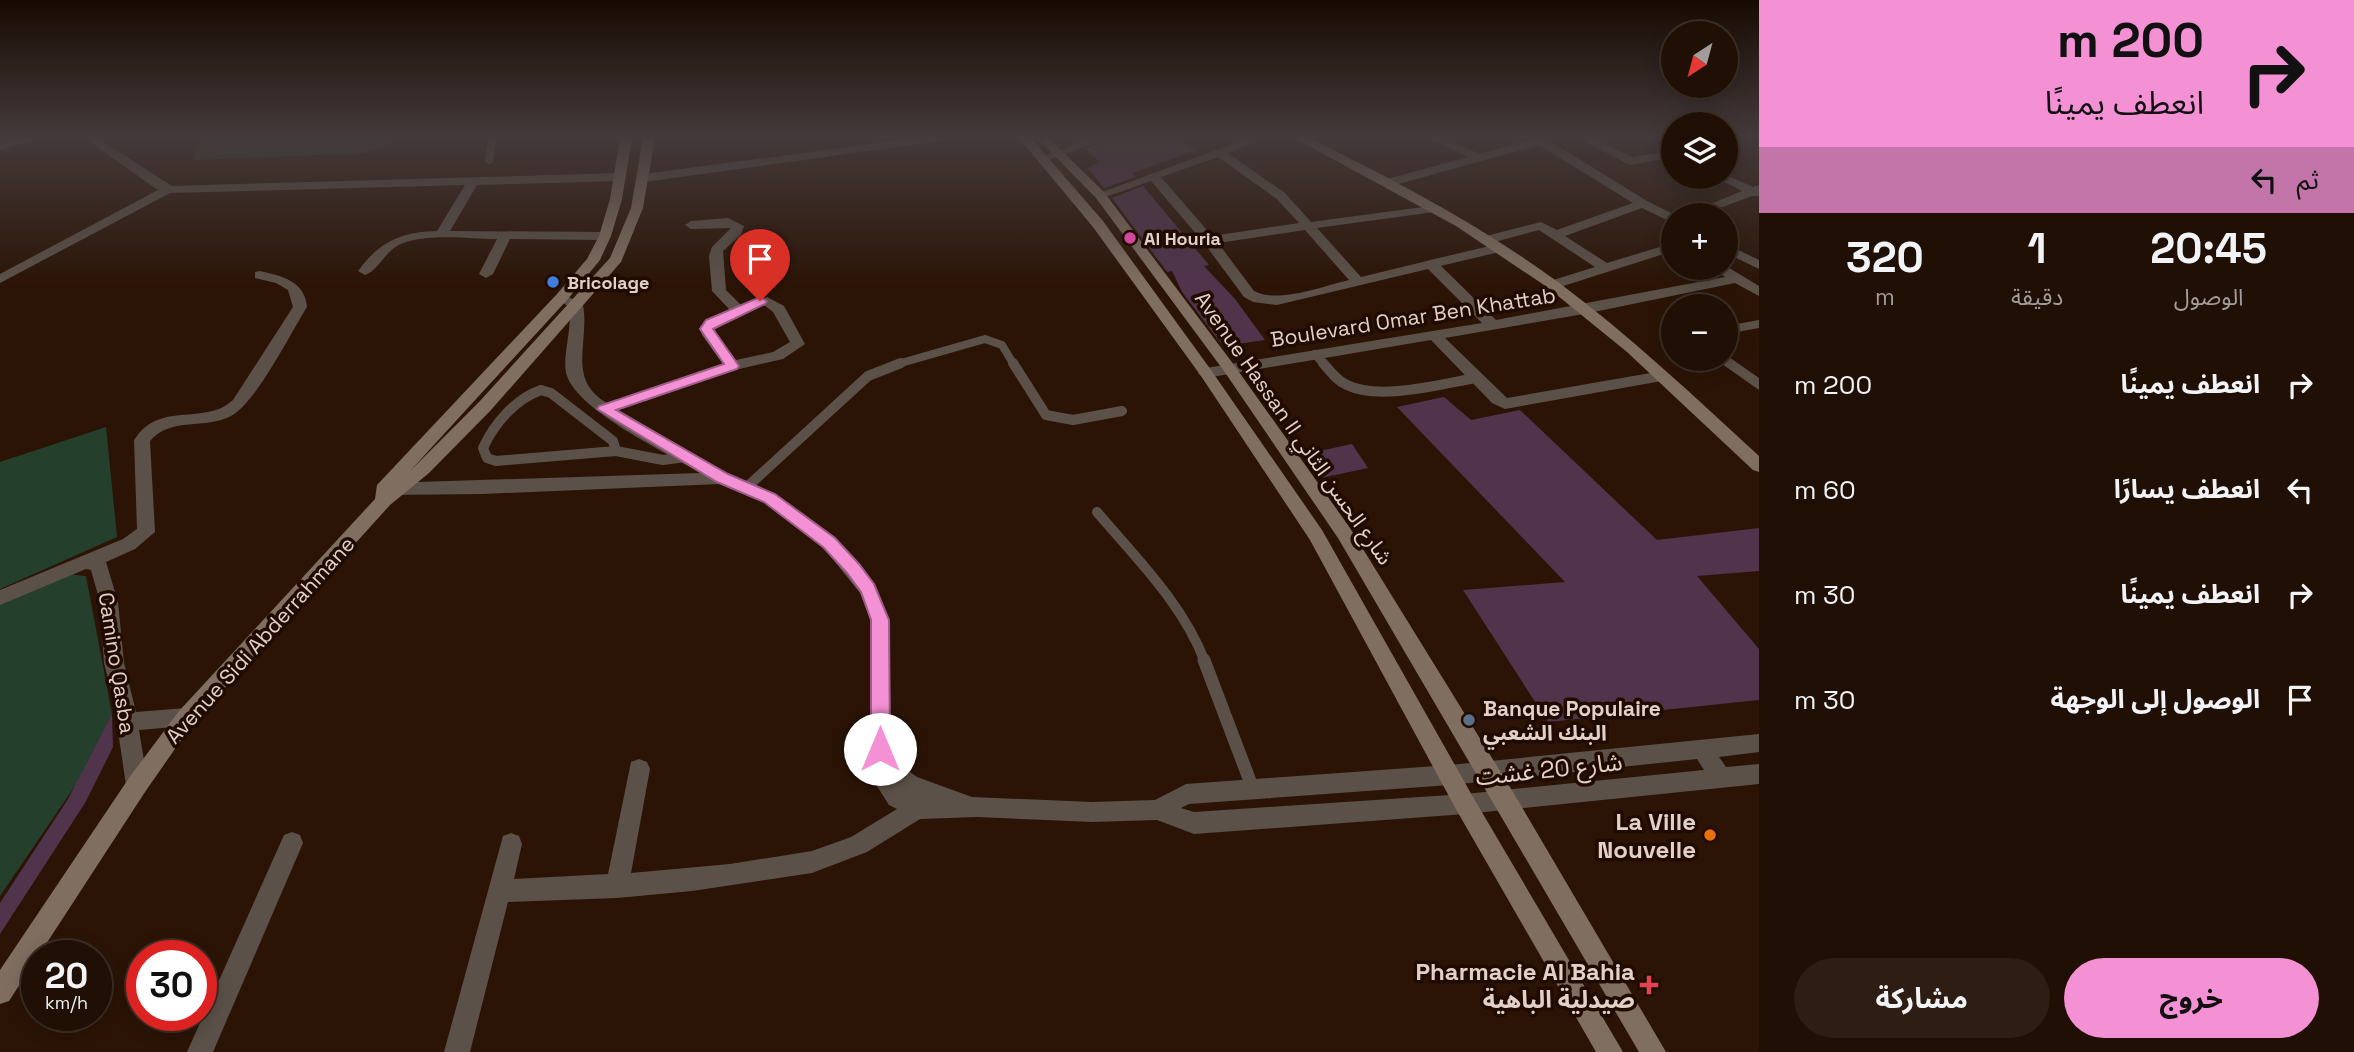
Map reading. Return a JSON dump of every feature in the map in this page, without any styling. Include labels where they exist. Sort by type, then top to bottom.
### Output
[{"type":"main road","name":"Avenue Sidi Abderrahmane","points":[[0,992],[137,785],[186,717],[389,493],[485,406],[569,301],[605,236],[617,187]]},
{"type":"main road","name":"Avenue Sidi Abderrahmane","points":[[569,301],[616,259],[637,208],[642,187]]},
{"type":"main road","name":"Avenue Hassan II شارع الحسن الثاني","points":[[1071,187],[1206,373],[1315,535],[1465,804],[1610,1052]]},
{"type":"main road","name":"Avenue Hassan II شارع الحسن الثاني","points":[[1090,187],[1100,195],[1120,221],[1229,369],[1344,533],[1506,800],[1653,1052]]},
{"type":"main road","points":[[1399,187],[1493,244],[1552,285],[1662,376],[1759,466]]},
{"type":"main road","points":[[1098,224],[1120,221]]},
{"type":"main road","points":[[1277,478],[1303,475]]},
{"type":"main road","points":[[1315,535],[1344,533]]},
{"type":"street","points":[[163,187],[167,190]]},
{"type":"street","points":[[0,279],[167,190],[278,187]]},
{"type":"street","points":[[442,235],[469,187]]},
{"type":"street","points":[[1100,195],[1122,187]]},
{"type":"street","points":[[1163,187],[1209,240],[1249,294],[1258,299],[1277,301],[1430,264],[1492,324]]},
{"type":"street","points":[[1270,187],[1358,282]]},
{"type":"street","points":[[1618,187],[1661,213]]},
{"type":"street","points":[[1725,203],[1757,192]]},
{"type":"street","points":[[1556,235],[1643,204]]},
{"type":"street","points":[[1209,240],[1434,208]]},
{"type":"street","points":[[691,225],[728,222],[738,226],[736,232],[717,250],[716,256],[719,291],[738,310]]},
{"type":"street","points":[[1493,244],[1538,226],[1607,269]]},
{"type":"street","points":[[365,271],[378,253],[404,236],[605,236]]},
{"type":"street","points":[[486,274],[505,236]]},
{"type":"street","points":[[1552,285],[1661,251]]},
{"type":"street","points":[[1738,254],[1759,265]]},
{"type":"street","points":[[0,598],[41,578],[129,544],[146,532],[142,440],[147,433],[160,425],[231,411],[239,404],[300,307],[296,290],[290,284],[260,275]]},
{"type":"street","name":"Boulevard Omar Ben Khattab","points":[[1206,373],[1584,310],[1732,280]]},
{"type":"street","points":[[1738,280],[1759,292]]},
{"type":"street","points":[[569,301],[579,322],[573,367],[575,377],[594,402],[722,478],[770,498],[829,542],[868,589],[880,620],[881,775],[897,798],[917,809]]},
{"type":"street","points":[[604,409],[732,366],[778,356],[798,344],[779,309],[770,302],[760,301],[738,310],[710,323],[706,329],[732,366]]},
{"type":"street","points":[[1752,326],[1759,337]]},
{"type":"street","points":[[1433,334],[1501,402],[1510,404],[1662,376]]},
{"type":"street","points":[[1738,370],[1759,385]]},
{"type":"street","points":[[389,493],[722,478]]},
{"type":"street","name":"Camino Qasba","points":[[90,561],[96,563],[101,571],[109,602],[114,663],[123,697],[137,785]]},
{"type":"street","points":[[125,722],[186,717]]},
{"type":"street","points":[[499,891],[617,886],[707,878],[806,863],[846,851],[917,809],[977,807],[1092,812],[1157,810],[1186,794],[1450,775],[1759,743]]},
{"type":"street","points":[[1702,749],[1721,779]]},
{"type":"street","points":[[880,762],[911,785],[977,807]]},
{"type":"street","points":[[617,886],[639,769]]},
{"type":"street","name":"شارع 20 غشت","points":[[1157,810],[1194,823],[1465,804],[1759,775]]},
{"type":"street","points":[[1247,790],[1251,819]]},
{"type":"street","points":[[200,1052],[292,843]]},
{"type":"street","points":[[457,1052],[512,844]]},
{"type":"street","points":[[722,868],[806,863]]},
{"type":"lane","points":[[1430,264],[1493,244]]},
{"type":"lane","points":[[747,487],[880,369],[985,339],[1002,345],[1046,415],[1066,421],[1122,411]]},
{"type":"lane","points":[[1315,354],[1343,384],[1354,390],[1372,392],[1476,378]]},
{"type":"lane","points":[[616,451],[613,441],[551,393],[541,390],[530,392],[523,397],[487,438],[483,449],[487,458],[496,461],[616,451],[663,460],[686,457]]},
{"type":"lane","points":[[1097,512],[1171,599],[1197,641],[1247,790]]},
{"type":"green space","points":[[106,427],[117,537],[0,589],[0,462]]},
{"type":"green space","points":[[68,574],[86,576],[112,714],[75,786],[0,896],[0,599]]},
{"type":"building","points":[[1144,187],[1209,265],[1204,266],[1235,299],[1265,340],[1223,346],[1182,292],[1172,271],[1167,272],[1112,198]]},
{"type":"building","points":[[1444,397],[1471,420],[1520,410],[1657,540],[1759,528],[1759,571],[1697,576],[1759,649],[1759,700],[1548,722],[1463,590],[1565,582],[1397,407]]},
{"type":"building","points":[[1352,444],[1368,468],[1321,478],[1301,455]]},
{"type":"building","points":[[112,714],[113,747],[85,803],[0,934],[0,903],[68,799]]},
{"type":"place","name":"Al Houria","points":[[1130,238]]},
{"type":"place","name":"Bricolage","points":[[553,282]]},
{"type":"place","name":"Banque Populaire البنك الشعبي","points":[[1469,720]]},
{"type":"place","name":"La Ville Nouvelle","points":[[1710,835]]},
{"type":"place","name":"Pharmacie Al Bahia صيدلية الباهية","points":[[1649,985]]},
{"type":"route","points":[[760,301],[707,326],[706,331],[732,366],[604,409],[722,478],[770,498],[829,542],[853,569],[868,589],[880,620],[880,749]]}]
